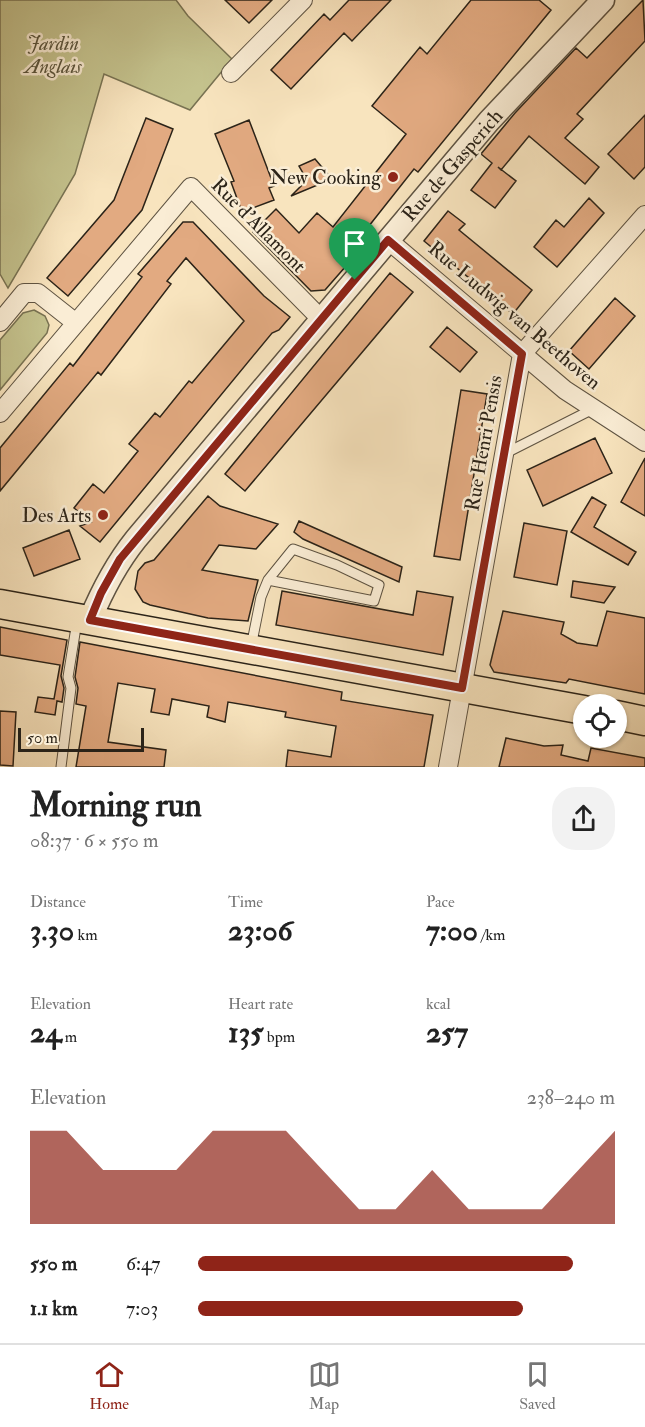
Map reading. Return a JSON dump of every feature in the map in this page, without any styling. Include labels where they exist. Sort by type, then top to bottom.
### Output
[{"type":"main road","points":[[0,604],[573,708]]},
{"type":"main road","points":[[627,718],[645,721]]},
{"type":"street","points":[[231,73],[303,0]]},
{"type":"street","name":"Rue de Gasperich","points":[[84,619],[120,559],[489,121],[592,4]]},
{"type":"street","name":"Rue d'Allamont","points":[[76,323],[191,187],[321,320]]},
{"type":"street","name":"Rue Henri Pensis","points":[[448,767],[522,354],[645,215]]},
{"type":"street","name":"Rue Ludwig van Beethoven","points":[[388,240],[565,390],[645,442]]},
{"type":"street","points":[[0,322],[24,293],[38,292],[76,323],[0,412]]},
{"type":"lane","points":[[504,454],[593,409]]},
{"type":"lane","points":[[250,650],[261,597],[268,580],[293,549],[337,564],[379,585],[374,601],[268,580]]},
{"type":"lane","points":[[61,767],[71,688],[68,677],[84,619]]},
{"type":"green space","name":"Jardin Anglais","points":[[0,0],[176,0],[188,16],[232,59],[190,110],[104,74],[75,174],[8,288],[0,274]]},
{"type":"green space","points":[[34,310],[45,316],[49,325],[47,333],[0,390],[0,340],[23,313]]},
{"type":"building","points":[[225,0],[272,0],[249,23]]},
{"type":"building","points":[[349,0],[391,0],[352,41],[344,33],[291,89],[271,70],[324,14],[330,20]]},
{"type":"building","points":[[471,0],[539,0],[551,10],[418,172],[414,169],[361,236],[367,242],[325,290],[311,291],[253,232],[276,209],[299,233],[317,213],[333,227],[406,134],[372,106],[420,47],[427,54]]},
{"type":"building","points":[[643,0],[645,41],[577,114],[583,119],[565,138],[599,167],[585,184],[529,136],[501,170],[516,181],[495,208],[471,190],[492,163],[481,154],[515,113],[576,48],[587,58]]},
{"type":"building","points":[[645,115],[645,167],[634,179],[608,154]]},
{"type":"building","points":[[146,118],[173,129],[142,210],[68,296],[47,278],[114,200]]},
{"type":"building","points":[[249,120],[274,186],[269,188],[274,200],[242,212],[231,182],[234,181],[215,134]]},
{"type":"building","points":[[315,159],[332,179],[291,196],[307,180],[299,166]]},
{"type":"building","points":[[589,198],[604,213],[557,267],[534,247],[556,220],[564,227]]},
{"type":"building","points":[[448,211],[465,224],[459,230],[532,290],[513,314],[424,241]]},
{"type":"building","points":[[183,222],[193,222],[264,296],[290,317],[279,330],[272,333],[100,542],[80,526],[91,522],[74,508],[93,484],[104,493],[138,451],[129,444],[155,413],[160,417],[189,381],[192,383],[244,321],[186,258],[167,281],[171,284],[101,375],[98,372],[0,491],[0,448],[70,363],[73,366],[142,277],[138,274]]},
{"type":"building","points":[[390,273],[413,292],[245,491],[225,474]]},
{"type":"building","points":[[615,298],[635,316],[589,369],[569,351]]},
{"type":"building","points":[[447,327],[477,352],[460,372],[430,347]]},
{"type":"building","points":[[461,390],[487,394],[460,560],[434,556]]},
{"type":"building","points":[[595,438],[612,473],[543,506],[527,470]]},
{"type":"building","points":[[645,458],[645,516],[621,502]]},
{"type":"building","points":[[208,496],[220,506],[278,524],[256,549],[219,545],[202,570],[258,580],[248,621],[208,618],[150,605],[143,602],[135,589],[138,571],[145,563],[154,560]]},
{"type":"building","points":[[592,497],[606,505],[594,527],[636,552],[628,565],[571,532]]},
{"type":"building","points":[[299,521],[402,567],[399,582],[303,539],[294,532]]},
{"type":"building","points":[[524,523],[567,531],[557,585],[514,577]]},
{"type":"building","points":[[69,530],[80,559],[34,576],[23,548]]},
{"type":"building","points":[[573,581],[615,587],[604,603],[571,597]]},
{"type":"building","points":[[282,591],[413,615],[417,591],[453,597],[443,655],[276,625]]},
{"type":"building","points":[[503,611],[564,622],[561,634],[577,643],[597,646],[607,611],[645,618],[645,694],[569,679],[566,683],[494,672],[490,665]]},
{"type":"building","points":[[0,627],[67,640],[61,676],[64,688],[62,702],[57,701],[55,715],[35,712],[38,697],[54,699],[60,665],[0,655]]},
{"type":"building","points":[[80,642],[342,692],[341,700],[433,715],[424,767],[286,767],[288,750],[331,757],[336,726],[285,717],[286,712],[228,702],[225,722],[207,717],[209,706],[172,699],[169,715],[151,712],[155,689],[118,683],[108,742],[166,750],[164,767],[76,767],[86,706],[76,704],[78,688],[75,677]]},
{"type":"building","points":[[0,711],[16,712],[13,766],[0,765]]},
{"type":"building","points":[[506,738],[544,746],[563,745],[561,755],[588,761],[591,748],[645,758],[645,767],[499,767]]},
{"type":"place","name":"New Cooking","points":[[393,177]]},
{"type":"place","name":"Des Arts","points":[[103,515]]},
{"type":"route","points":[[388,240],[522,354],[462,688],[90,620],[101,593],[120,559],[355,280],[388,240]]}]
